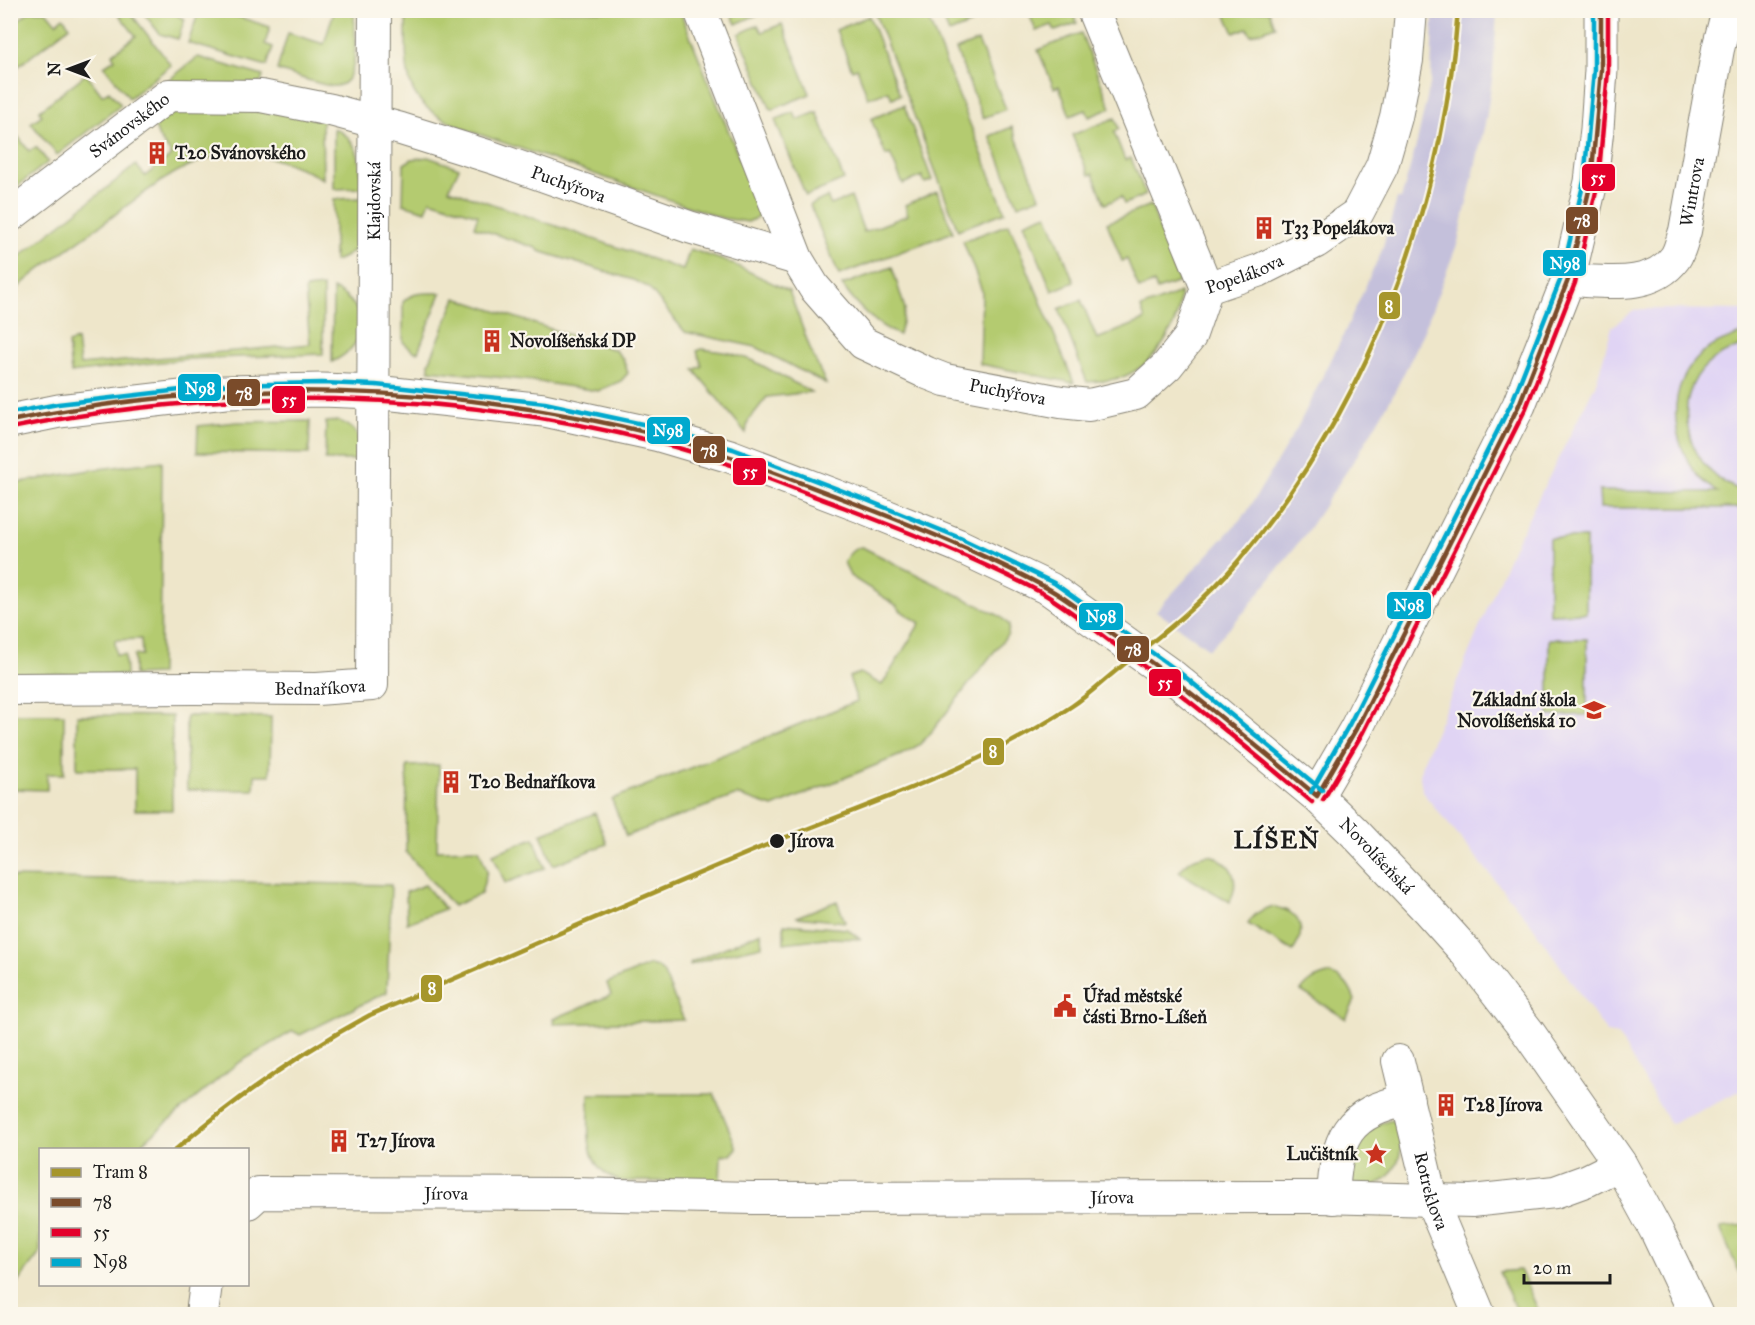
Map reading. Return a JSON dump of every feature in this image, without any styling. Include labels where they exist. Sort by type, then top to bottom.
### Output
[{"type":"street","name":"Klajdovská","points":[[375,10],[375,392]]},
{"type":"street","name":"Puchýřova","points":[[700,10],[797,258],[814,287],[863,343],[927,374],[945,380],[1060,402],[1089,405],[1136,394],[1167,366],[1190,336],[1207,288]]},
{"type":"street","name":"Popelákova","points":[[1093,10],[1207,288],[1260,270],[1316,242],[1357,214],[1382,166],[1396,117],[1407,60],[1411,10]]},
{"type":"street","points":[[1317,796],[1356,729],[1519,405],[1568,280],[1591,182],[1595,150],[1601,70],[1601,10]]},
{"type":"street","name":"Wintrova","points":[[1568,280],[1616,282],[1641,280],[1663,271],[1676,257],[1685,231],[1718,49],[1728,10]]},
{"type":"street","name":"Svánovského","points":[[10,216],[169,95],[261,96],[331,110],[375,122]]},
{"type":"street","name":"Puchýřova","points":[[375,122],[494,158],[689,227],[797,258]]},
{"type":"street","name":"Novolíšeňská","points":[[10,421],[59,411],[225,392],[322,390],[375,392],[544,410],[659,435],[730,456],[957,545],[1050,589],[1173,677],[1317,796],[1393,871],[1465,951],[1528,1032],[1620,1164],[1657,1232],[1696,1314]]},
{"type":"street","name":"Bednaříkova","points":[[10,689],[317,690],[372,685],[375,392]]},
{"type":"street","name":"Rotreklova","points":[[1398,1061],[1432,1202],[1479,1314]]},
{"type":"street","points":[[1333,1197],[1339,1149],[1349,1129],[1362,1116],[1385,1105],[1408,1100]]},
{"type":"street","name":"Jírova","points":[[249,1202],[259,1194],[343,1193],[753,1197],[1333,1197],[1432,1202],[1494,1200],[1555,1192],[1588,1180],[1620,1164]]},
{"type":"street","points":[[202,1314],[206,1286]]},
{"type":"shaded area","points":[[1433,11],[1497,11],[1493,73],[1486,119],[1458,242],[1420,341],[1393,395],[1362,448],[1306,533],[1245,611],[1209,649],[1156,611],[1247,512],[1298,426],[1341,340],[1382,250],[1397,199],[1401,199],[1417,142],[1431,80]]},
{"type":"shaded area","name":"Základní škola Novolíšeňská 10","points":[[1635,310],[1744,310],[1744,1089],[1670,1124],[1618,1035],[1607,1033],[1531,924],[1427,798],[1422,789],[1420,777],[1421,767],[1508,559],[1596,383],[1612,327]]},
{"type":"green space","points":[[217,10],[270,27],[265,44],[273,47],[267,66],[188,43],[199,11]]},
{"type":"green space","points":[[30,11],[46,11],[56,23],[63,17],[70,26],[11,72],[11,26]]},
{"type":"green space","points":[[116,11],[129,11],[171,65],[129,98],[104,66],[115,59],[112,54],[136,36]]},
{"type":"green space","points":[[142,11],[179,11],[178,16],[185,19],[178,39],[160,34]]},
{"type":"green space","points":[[334,11],[354,11],[354,57],[348,78],[341,85],[331,86],[277,70],[288,33],[324,44]]},
{"type":"green space","points":[[406,11],[680,11],[758,204],[760,212],[758,217],[748,222],[722,218],[447,121],[418,99],[411,86],[406,54]]},
{"type":"green space","points":[[730,11],[766,11],[736,24]]},
{"type":"green space","points":[[874,11],[925,11],[1005,212],[958,230]]},
{"type":"green space","points":[[940,11],[966,11],[971,24],[949,33]]},
{"type":"green space","points":[[1028,11],[1072,11],[1077,23],[1055,31],[1052,25],[1036,31]]},
{"type":"green space","points":[[1224,11],[1269,11],[1275,26],[1251,35],[1247,28],[1234,33]]},
{"type":"green space","points":[[869,16],[900,95],[892,98],[888,91],[868,98],[857,68],[852,70],[836,30]]},
{"type":"green space","points":[[782,24],[810,94],[771,110],[739,34],[758,25],[762,32]]},
{"type":"green space","points":[[1081,33],[1111,108],[1089,117],[1086,110],[1070,116],[1059,86],[1054,88],[1038,50]]},
{"type":"green space","points":[[978,41],[1006,109],[983,118],[956,50]]},
{"type":"green space","points":[[198,57],[263,76],[261,83],[157,89]]},
{"type":"green space","points":[[86,74],[102,95],[109,91],[121,105],[57,155],[31,123],[42,115],[39,111]]},
{"type":"green space","points":[[904,105],[932,180],[925,183],[922,176],[903,184],[890,154],[886,156],[871,119]]},
{"type":"green space","points":[[206,107],[291,113],[322,121],[323,179],[288,163],[257,155],[230,154],[204,160],[180,170],[155,185],[43,267],[11,294],[11,263],[136,165],[145,176],[172,155],[159,138],[154,124],[174,112]]},
{"type":"green space","points":[[794,112],[797,120],[817,112],[844,180],[806,196],[775,120]]},
{"type":"green space","points":[[1115,118],[1119,129],[1114,132],[1125,160],[1131,158],[1146,195],[1124,204],[1121,197],[1105,204],[1093,174],[1089,175],[1072,135]]},
{"type":"green space","points":[[1012,127],[1040,197],[1018,205],[990,136]]},
{"type":"green space","points":[[334,128],[343,133],[354,146],[359,161],[362,188],[334,189]]},
{"type":"green space","points":[[13,130],[29,151],[36,147],[48,162],[11,191],[10,133]]},
{"type":"green space","points":[[428,157],[459,168],[449,189],[683,270],[690,249],[731,263],[789,291],[826,384],[756,347],[685,332],[648,287],[633,280],[539,251],[474,227],[478,215],[430,200],[426,211],[403,204],[404,164],[412,159]]},
{"type":"green space","points":[[937,191],[953,232],[839,275],[810,205],[827,197],[831,205],[851,197],[864,232],[908,215],[905,205]]},
{"type":"green space","points":[[362,198],[361,228],[357,245],[345,257],[334,261],[334,199]]},
{"type":"green space","points":[[1151,205],[1179,282],[1157,290],[1154,283],[1139,289],[1127,259],[1122,261],[1107,223]]},
{"type":"green space","points":[[1047,214],[1074,282],[1052,291],[1024,223]]},
{"type":"green space","points":[[1009,224],[1074,383],[980,364],[982,291],[963,241]]},
{"type":"green space","points":[[892,267],[905,309],[899,335],[882,326],[867,314],[842,285]]},
{"type":"green space","points":[[323,287],[323,354],[186,359],[71,373],[68,343],[77,340],[80,365],[310,344],[305,289]]},
{"type":"green space","points":[[333,289],[354,305],[361,325],[354,346],[332,362]]},
{"type":"green space","points":[[441,293],[418,352],[413,351],[403,342],[403,302],[416,294]]},
{"type":"green space","points":[[1180,293],[1179,306],[1171,330],[1147,362],[1120,378],[1087,382],[1059,309],[1081,300],[1097,339],[1145,320],[1141,308]]},
{"type":"green space","points":[[456,298],[615,350],[623,359],[628,373],[621,381],[598,391],[533,381],[429,370],[429,363]]},
{"type":"green space","points":[[1744,333],[1744,345],[1715,358],[1697,377],[1689,395],[1687,415],[1690,435],[1697,454],[1709,470],[1725,483],[1744,491],[1744,508],[1600,508],[1599,491],[1718,492],[1700,478],[1682,448],[1677,431],[1677,398],[1682,381],[1691,366],[1703,353]]},
{"type":"green space","points":[[702,349],[730,353],[754,361],[811,392],[767,397],[748,421],[746,433],[694,370],[702,366],[697,351]]},
{"type":"green space","points":[[310,421],[309,454],[197,452],[198,426],[237,422]]},
{"type":"green space","points":[[339,421],[355,431],[358,436],[362,460],[325,460],[326,422]]},
{"type":"green space","points":[[162,461],[160,674],[134,675],[134,655],[142,655],[141,639],[115,640],[116,655],[125,655],[126,675],[11,674],[11,484],[90,470]]},
{"type":"green space","points":[[1549,538],[1586,538],[1586,613],[1549,614]]},
{"type":"green space","points":[[862,547],[1000,616],[1009,625],[1008,634],[929,735],[919,745],[901,755],[773,807],[737,795],[626,836],[612,800],[615,798],[857,701],[849,677],[860,673],[882,685],[920,623],[850,576],[844,562],[851,552]]},
{"type":"green space","points":[[1549,639],[1587,639],[1587,715],[1549,716]]},
{"type":"green space","points":[[11,714],[64,714],[64,774],[47,774],[47,790],[11,789]]},
{"type":"green space","points":[[77,715],[172,716],[172,810],[135,810],[135,769],[77,769]]},
{"type":"green space","points":[[186,716],[271,717],[270,775],[255,775],[254,790],[187,790]]},
{"type":"green space","points":[[439,765],[437,850],[479,849],[487,871],[481,894],[453,906],[406,852],[407,766]]},
{"type":"green space","points":[[595,813],[607,844],[553,865],[541,834]]},
{"type":"green space","points":[[534,838],[545,868],[505,883],[493,854]]},
{"type":"green space","points":[[1210,855],[1225,863],[1233,873],[1234,886],[1230,902],[1179,872],[1192,859]]},
{"type":"green space","points":[[11,877],[391,885],[387,992],[300,1035],[293,1031],[235,1065],[136,1148],[39,1148],[39,1254],[11,1291]]},
{"type":"green space","points":[[425,885],[445,909],[407,923],[406,892]]},
{"type":"green space","points":[[837,901],[845,922],[796,917]]},
{"type":"green space","points":[[1271,907],[1288,911],[1298,921],[1300,935],[1293,951],[1248,924],[1258,913]]},
{"type":"green space","points":[[784,924],[847,929],[860,939],[825,938],[784,943]]},
{"type":"green space","points":[[761,932],[762,946],[716,956],[690,965],[691,962]]},
{"type":"green space","points":[[650,965],[663,972],[684,1020],[554,1024],[553,1019],[611,995],[607,983]]},
{"type":"green space","points":[[1328,974],[1345,983],[1355,1000],[1346,1019],[1301,991],[1313,980]]},
{"type":"green space","points":[[589,1094],[714,1094],[737,1148],[731,1155],[721,1155],[720,1182],[620,1181],[607,1175],[598,1166],[590,1145]]},
{"type":"green space","points":[[1393,1120],[1400,1134],[1401,1148],[1398,1162],[1391,1174],[1381,1183],[1370,1187],[1358,1187],[1347,1180],[1349,1155],[1372,1125]]},
{"type":"green space","points":[[1744,1225],[1744,1284],[1720,1228]]},
{"type":"green space","points":[[1520,1270],[1540,1314],[1518,1314],[1499,1272]]},
{"type":"tram line","name":"8","points":[[177,1148],[269,1077],[370,1015],[723,863],[927,782],[1037,728],[1079,701],[1184,616],[1227,574],[1286,500],[1326,437],[1361,370],[1391,301],[1416,230],[1436,158],[1450,84],[1458,10]]},
{"type":"transit line","name":"N98","points":[[1311,792],[1349,725],[1512,402],[1561,278],[1584,181],[1594,70],[1594,10]]},
{"type":"transit line","name":"78","points":[[1317,796],[1356,729],[1519,405],[1568,280],[1591,182],[1601,70],[1601,10]]},
{"type":"transit line","name":"55","points":[[1323,800],[1363,732],[1526,408],[1575,283],[1598,183],[1608,71],[1608,10]]},
{"type":"transit line","name":"N98","points":[[10,413],[58,404],[224,385],[322,383],[376,385],[545,403],[661,428],[733,449],[864,499],[960,538],[1054,583],[1178,671],[1322,790]]},
{"type":"transit line","name":"78","points":[[10,421],[91,407],[172,397],[253,392],[335,392],[417,396],[498,404],[578,417],[682,441],[753,465],[897,520],[973,552],[1047,588],[1164,672],[1317,796]]},
{"type":"transit line","name":"55","points":[[11,428],[91,414],[172,405],[253,400],[335,399],[416,403],[497,411],[577,424],[680,448],[894,527],[970,558],[1044,594],[1160,678],[1312,802]]},
{"type":"place","name":"T20 Svánovského","points":[[157,153]]},
{"type":"place","name":"T33 Popelákova","points":[[1264,228]]},
{"type":"place","name":"Novolíšeňská DP","points":[[492,341]]},
{"type":"place","name":"Základní škola Novolíšeňská 10","points":[[1594,710]]},
{"type":"place","name":"T20 Bednaříkova","points":[[451,782]]},
{"type":"place","name":"Jírova","points":[[777,841]]},
{"type":"place","name":"Úřad městské části Brno-Líšeň","points":[[1065,1006]]},
{"type":"place","name":"T28 Jírova","points":[[1446,1105]]},
{"type":"place","name":"T27 Jírova","points":[[339,1141]]},
{"type":"place","name":"Lučištník","points":[[1376,1154]]},
{"type":"district","name":"LÍŠEŇ","points":[[1277,840]]}]
